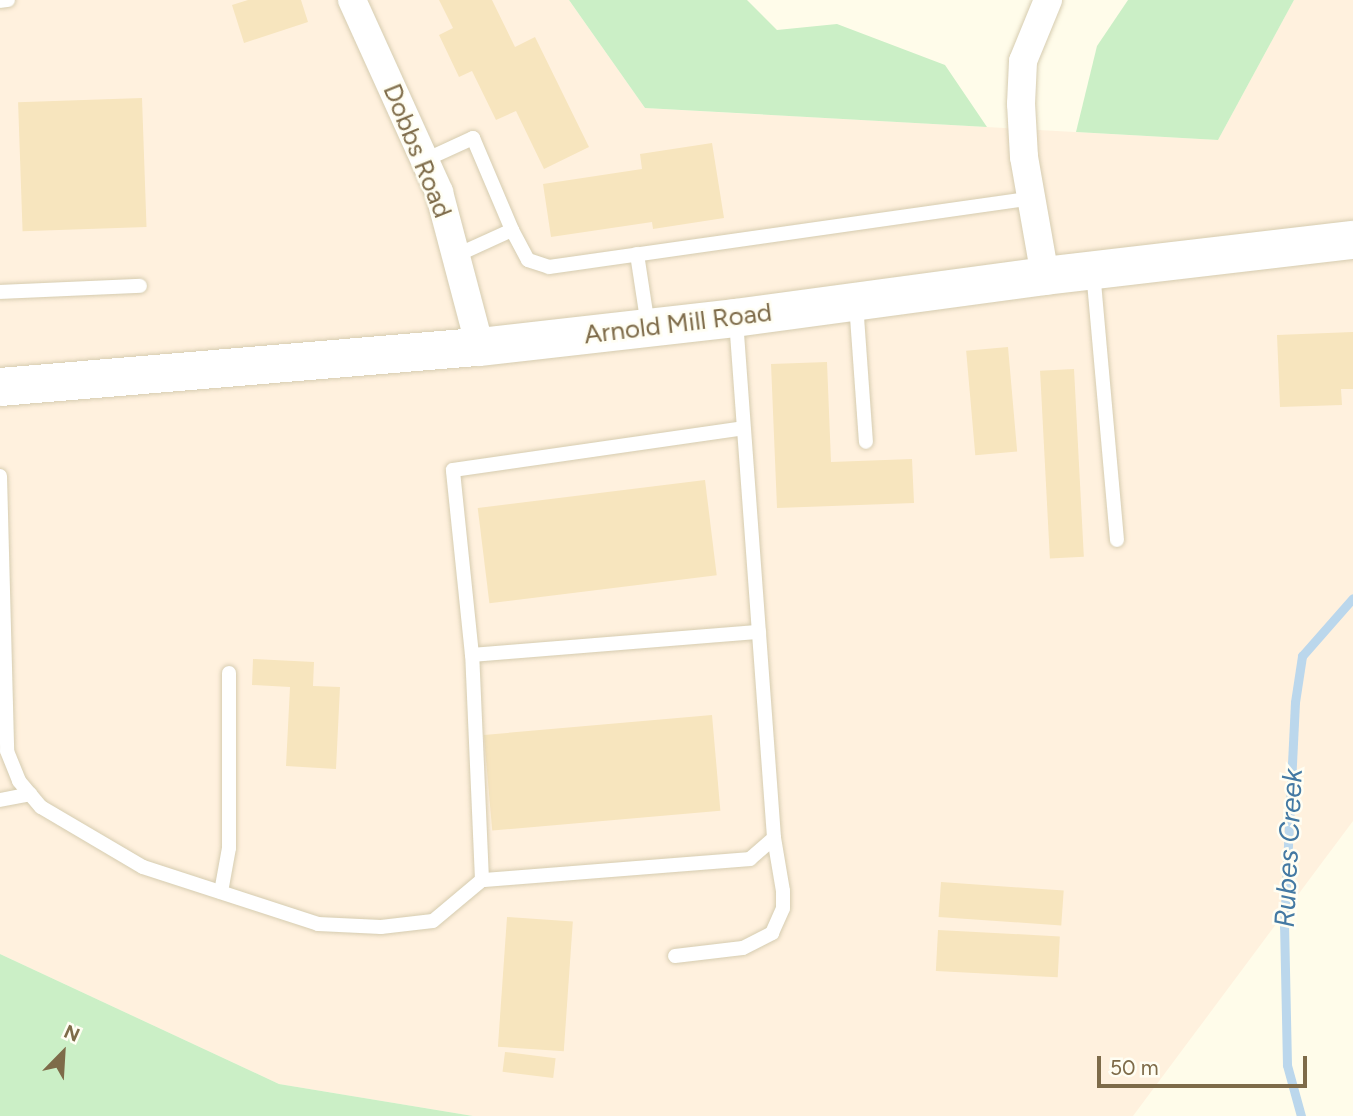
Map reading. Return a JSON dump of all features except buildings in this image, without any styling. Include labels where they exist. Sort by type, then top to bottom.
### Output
[{"type":"main road","name":"Arnold Mill Road","points":[[0,387],[480,347],[736,318],[1092,270],[1353,240]]},
{"type":"street","name":"Dobbs Road","points":[[352,0],[439,192],[480,347]]},
{"type":"street","points":[[1045,276],[1024,157],[1023,61],[1048,0]]},
{"type":"lane","points":[[0,1],[8,0]]},
{"type":"lane","points":[[425,160],[473,138],[512,230],[528,260],[549,267],[1031,198]]},
{"type":"lane","points":[[457,255],[512,230]]},
{"type":"lane","points":[[637,254],[648,328]]},
{"type":"lane","points":[[1092,270],[1118,540]]},
{"type":"lane","points":[[0,292],[140,286]]},
{"type":"lane","points":[[856,302],[866,442]]},
{"type":"lane","points":[[675,956],[743,947],[772,933],[783,908],[775,838],[736,318]]},
{"type":"lane","points":[[482,880],[472,655],[453,470],[743,428]]},
{"type":"lane","points":[[0,477],[7,751],[19,781],[41,807],[143,867],[318,923],[381,927],[433,921],[482,880],[750,859],[775,838]]},
{"type":"lane","points":[[472,655],[759,632]]},
{"type":"lane","points":[[221,892],[229,848],[229,673]]},
{"type":"lane","points":[[0,800],[30,794]]},
{"type":"shaded area","points":[[0,0],[569,0],[645,108],[1218,140],[1294,0],[1353,0],[1353,821],[1133,1116],[473,1116],[279,1084],[0,954]]},
{"type":"green space","points":[[569,0],[747,0],[777,30],[837,24],[945,65],[987,127],[645,108]]},
{"type":"green space","points":[[1128,0],[1294,0],[1218,140],[1076,132],[1097,46]]},
{"type":"green space","points":[[0,954],[279,1084],[473,1116],[0,1116]]},
{"type":"waterway","name":"Rubes Creek","points":[[1301,1116],[1287,1065],[1284,927],[1295,702],[1302,656],[1353,598]]}]
